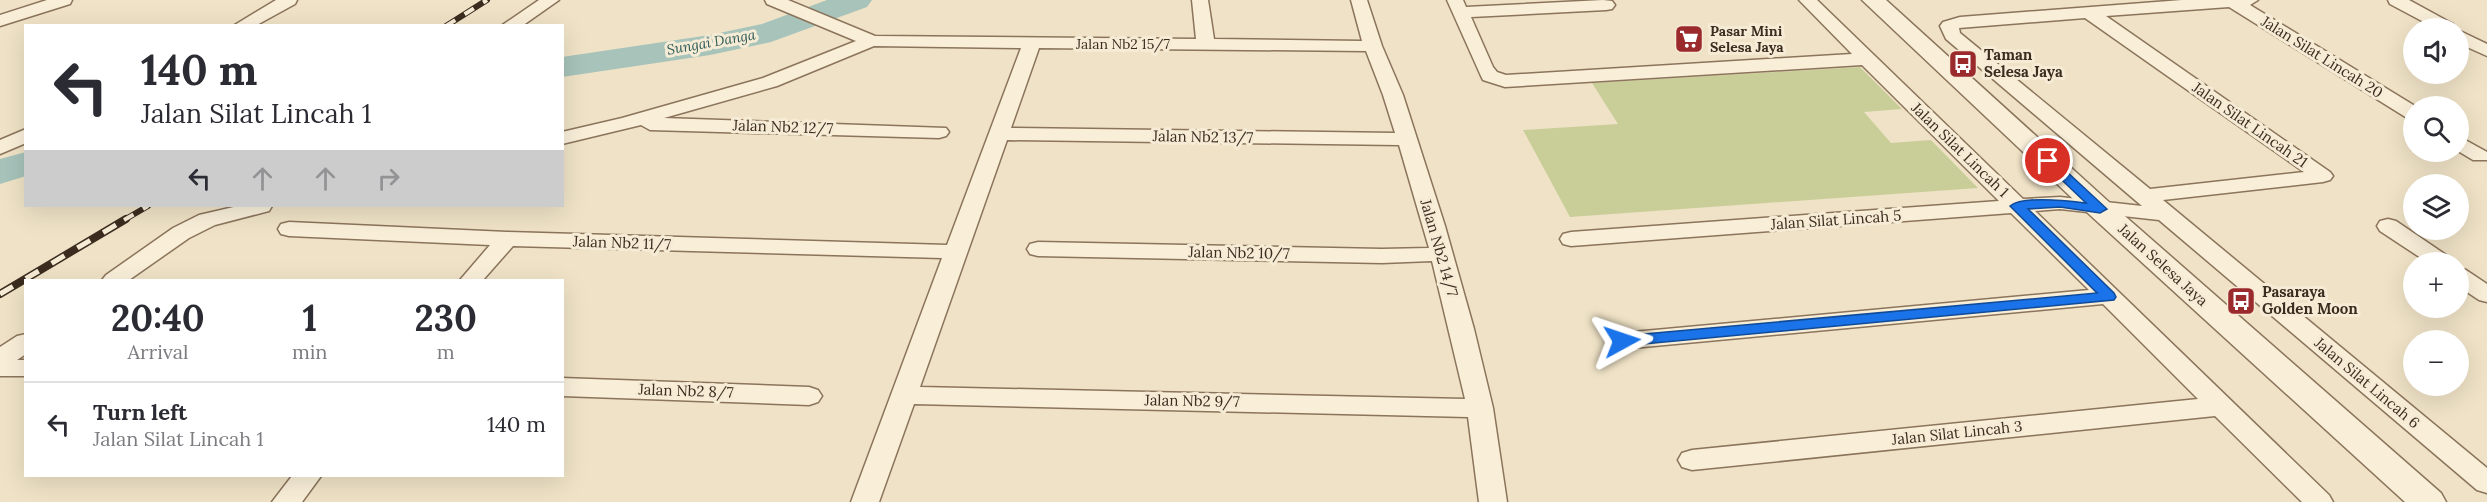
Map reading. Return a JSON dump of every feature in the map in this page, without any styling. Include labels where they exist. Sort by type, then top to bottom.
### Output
[{"type":"street","points":[[0,21],[64,0]]},
{"type":"street","points":[[512,24],[550,0]]},
{"type":"street","points":[[773,0],[872,41]]},
{"type":"street","points":[[1200,0],[1206,44]]},
{"type":"street","name":"Jalan Nb2 14/7","points":[[1359,0],[1393,95],[1434,226],[1462,329],[1480,408],[1493,502]]},
{"type":"street","name":"Jalan Silat Lincah 1","points":[[1807,0],[2319,502]]},
{"type":"street","name":"Jalan Selesa Jaya","points":[[1873,0],[2100,209],[2428,502]]},
{"type":"street","points":[[2090,13],[2237,0]]},
{"type":"street","name":"Jalan Silat Lincah 20","points":[[2237,0],[2403,107]]},
{"type":"street","points":[[2396,0],[2429,18]]},
{"type":"street","points":[[243,24],[279,2]]},
{"type":"street","points":[[1606,5],[1458,6],[1484,67],[1490,76],[1505,81],[1867,59]]},
{"type":"street","name":"Jalan Silat Lincah 6","points":[[2090,13],[1960,22],[1949,26],[1952,35],[2487,483]]},
{"type":"street","name":"Jalan Silat Lincah 21","points":[[2090,13],[2323,177],[2146,196]]},
{"type":"street","points":[[564,138],[627,123],[770,82],[872,41]]},
{"type":"street","name":"Jalan Nb2 15/7","points":[[872,41],[1374,46]]},
{"type":"street","points":[[2469,41],[2487,51]]},
{"type":"street","points":[[865,502],[1032,44]]},
{"type":"street","name":"Jalan Nb2 12/7","points":[[627,123],[939,132]]},
{"type":"street","name":"Jalan Nb2 13/7","points":[[999,134],[1406,139]]},
{"type":"street","points":[[0,148],[24,136]]},
{"type":"street","points":[[2469,149],[2480,156]]},
{"type":"street","name":"Jalan Silat Lincah 5","points":[[1571,239],[2060,203],[2100,209]]},
{"type":"street","points":[[115,279],[181,233],[207,220],[257,207]]},
{"type":"street","points":[[2100,209],[2165,214]]},
{"type":"street","points":[[2388,226],[2426,252]]},
{"type":"street","name":"Jalan Nb2 11/7","points":[[289,229],[507,239],[956,252]]},
{"type":"street","points":[[472,279],[507,239]]},
{"type":"street","name":"Jalan Nb2 10/7","points":[[1038,249],[1382,256],[1441,254]]},
{"type":"street","points":[[2469,282],[2487,294]]},
{"type":"street","points":[[1622,341],[2109,297]]},
{"type":"street","points":[[0,359],[24,343]]},
{"type":"street","points":[[0,368],[24,368]]},
{"type":"street","name":"Jalan Nb2 8/7","points":[[564,387],[810,396]]},
{"type":"street","name":"Jalan Nb2 9/7","points":[[904,394],[1480,408]]},
{"type":"street","name":"Jalan Silat Lincah 3","points":[[1692,460],[2221,406]]},
{"type":"street","points":[[286,502],[307,477]]},
{"type":"green space","points":[[1860,67],[1902,109],[1864,112],[1891,143],[1931,140],[1978,188],[1570,217],[1523,130],[1618,124],[1592,83]]},
{"type":"waterway","name":"Sungai Danga","points":[[564,67],[710,45],[771,32],[856,0]]},
{"type":"waterway","name":"Sungai Danga","points":[[0,172],[24,164]]},
{"type":"railway","points":[[449,24],[487,0]]},
{"type":"railway","points":[[124,220],[146,207]]},
{"type":"railway","points":[[25,279],[126,219]]},
{"type":"railway","points":[[0,294],[24,280]]},
{"type":"place","name":"Pasar Mini Selesa Jaya","points":[[1689,39]]},
{"type":"place","name":"Taman Selesa Jaya","points":[[1963,64]]},
{"type":"place","name":"Pasaraya Golden Moon","points":[[2241,301]]},
{"type":"route","points":[[1622,341],[2109,297],[2017,206],[2060,203],[2100,209],[2048,161]]}]
